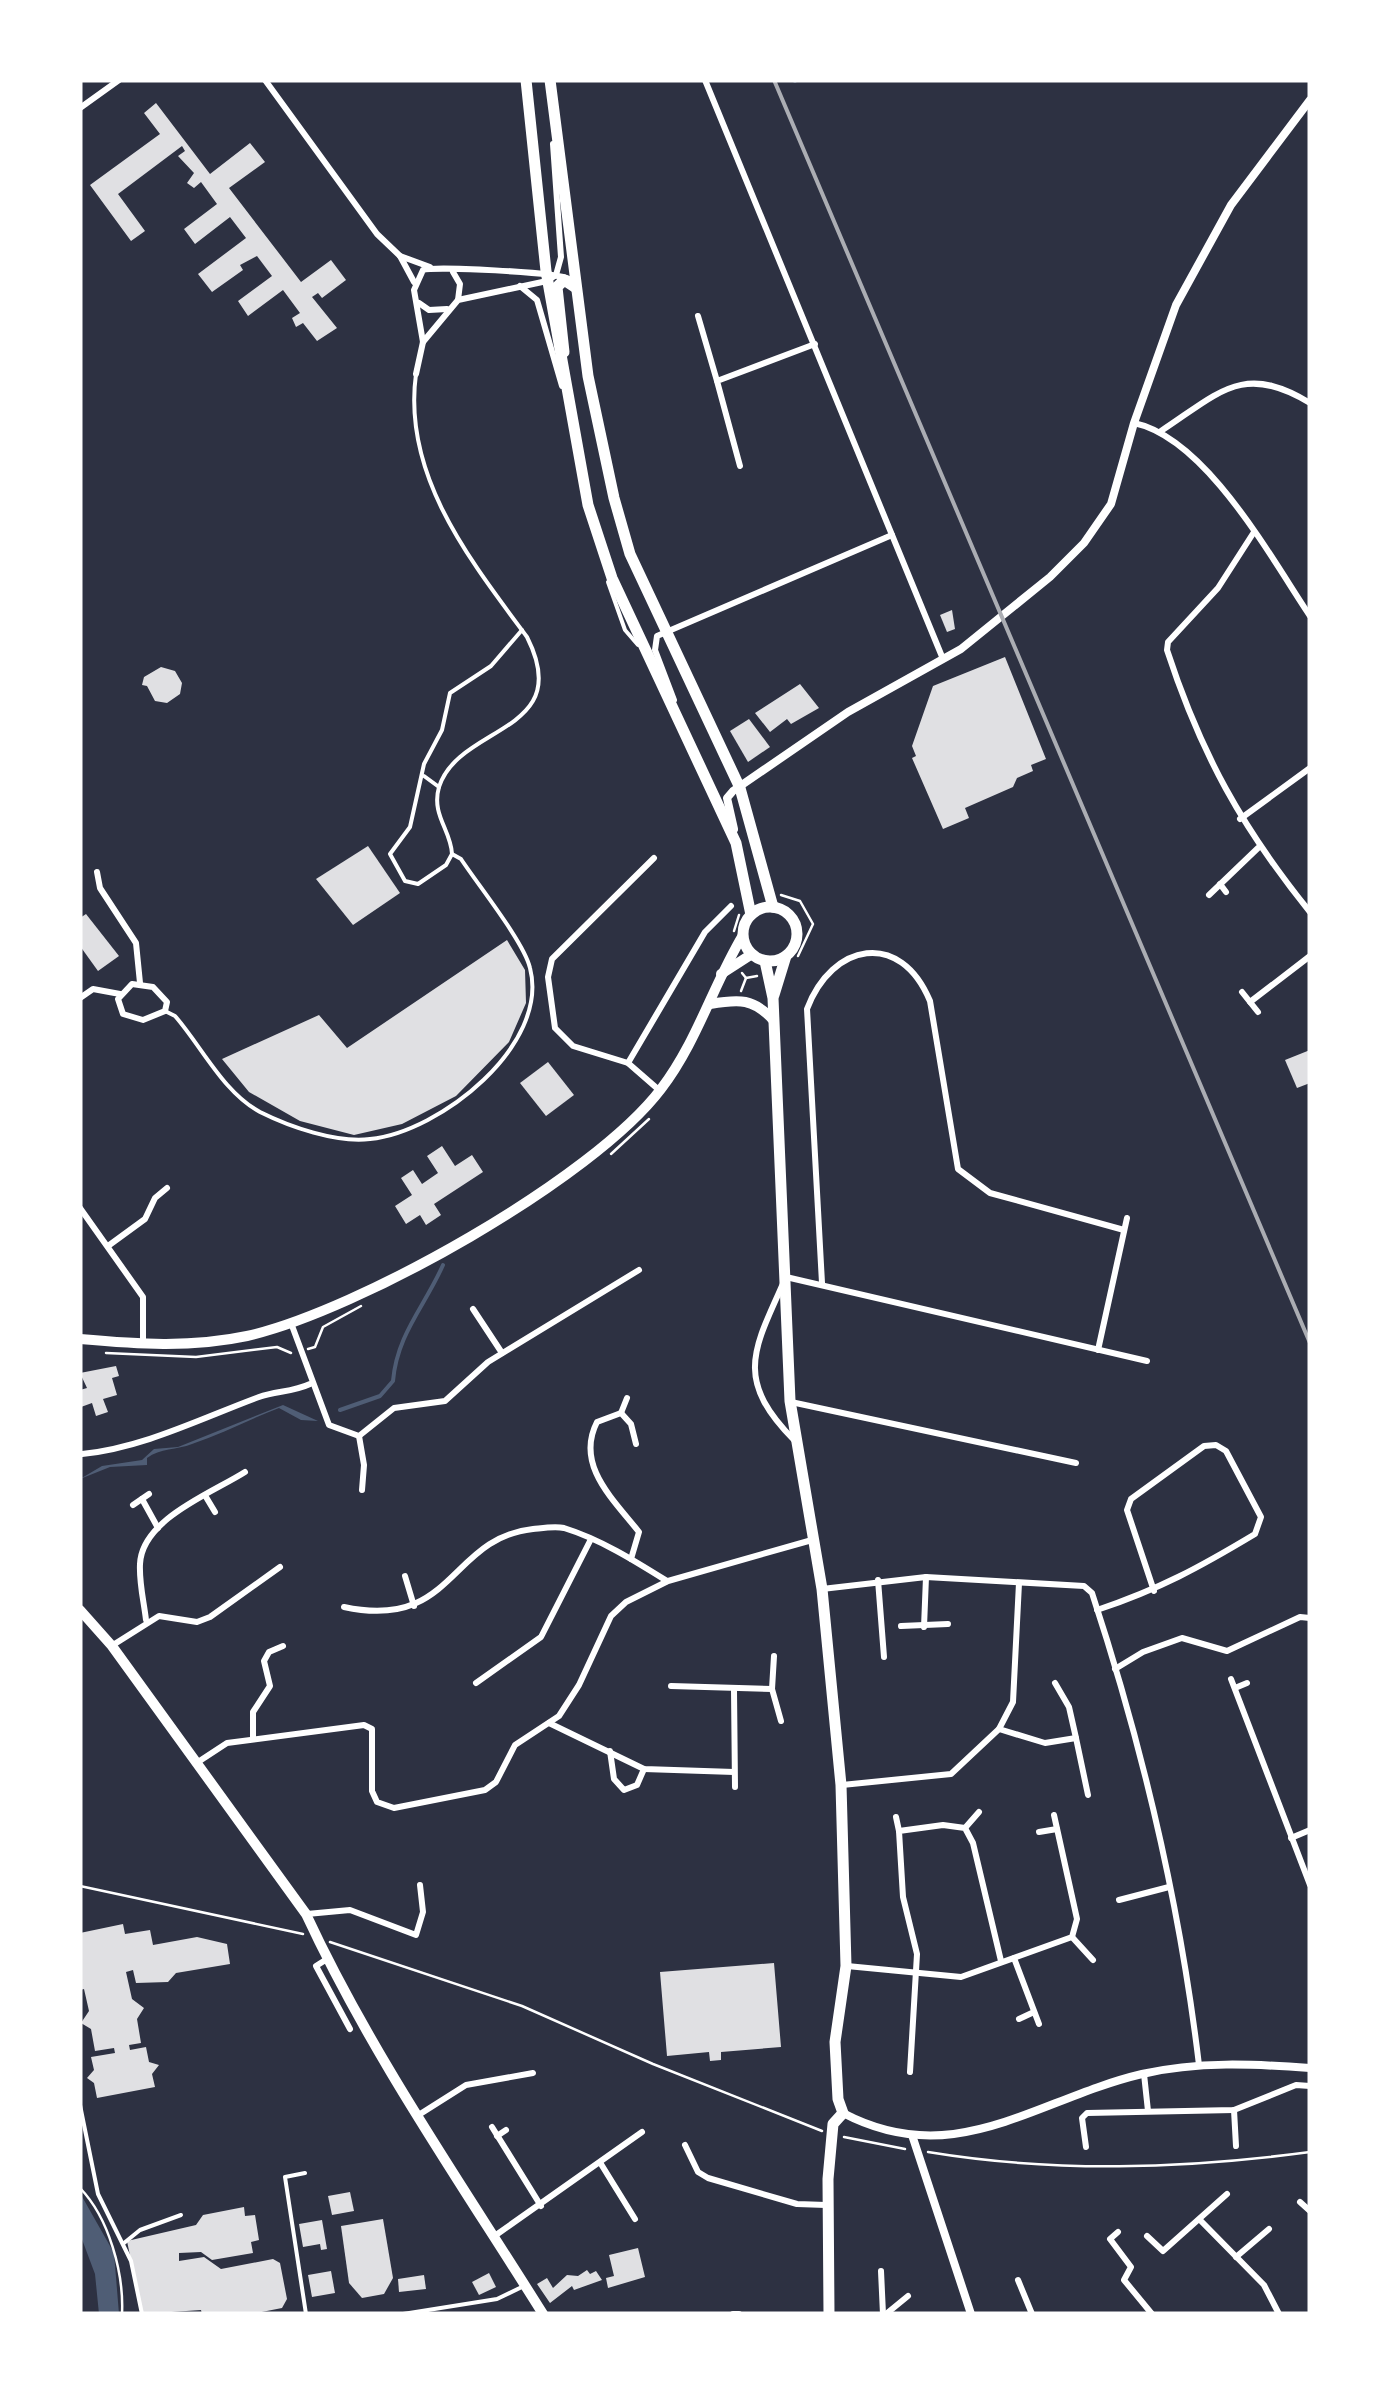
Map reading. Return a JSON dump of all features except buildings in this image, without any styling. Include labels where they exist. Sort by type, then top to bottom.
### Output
[{"type":"highway","points":[[526,80],[564,390],[588,505],[605,557],[736,843],[746,912],[737,936],[752,954],[765,961],[791,958]]},
{"type":"highway","points":[[550,80],[576,288],[599,438],[614,498],[630,554],[740,788],[772,907]]},
{"type":"highway","points":[[564,390],[564,338],[557,287],[564,280],[576,288]]},
{"type":"highway","points":[[746,912],[772,907],[788,913],[797,929],[796,944],[773,998]]},
{"type":"highway","points":[[765,961],[773,998],[790,1401],[822,1589],[841,1785],[846,1966],[835,2042],[838,2098],[843,2112],[832,2130],[828,2179],[828,2314]]},
{"type":"main road","points":[[80,1340],[143,1344],[215,1342],[291,1323],[416,1266],[492,1221],[622,1134],[660,1090],[710,1004],[737,936]]},
{"type":"main road","points":[[720,974],[752,954]]},
{"type":"main road","points":[[710,1004],[738,1000],[760,1005],[774,1021]]},
{"type":"main road","points":[[80,1610],[112,1646],[306,1914],[327,1960],[416,2116],[543,2314]]},
{"type":"street","points":[[80,108],[118,80]]},
{"type":"street","points":[[264,80],[376,234],[400,256],[415,284],[423,342],[416,374]]},
{"type":"street","points":[[705,80],[943,659]]},
{"type":"street","points":[[736,843],[728,798],[848,712],[943,659],[1026,598],[1084,543],[1112,504],[1166,328],[1203,252],[1231,205],[1309,104]]},
{"type":"street","points":[[423,342],[458,300],[550,275],[561,257],[554,183],[554,108]]},
{"type":"street","points":[[400,256],[452,271],[550,275],[576,288]]},
{"type":"street","points":[[415,284],[430,267]]},
{"type":"street","points":[[452,271],[460,284],[458,300]]},
{"type":"street","points":[[519,286],[537,300],[564,390]]},
{"type":"street","points":[[419,302],[429,310],[448,309]]},
{"type":"street","points":[[698,316],[740,466]]},
{"type":"street","points":[[717,381],[815,344]]},
{"type":"street","points":[[1161,431],[1216,395],[1244,383],[1272,382],[1310,403]]},
{"type":"street","points":[[1134,423],[1161,431],[1208,472],[1310,616]]},
{"type":"street","points":[[1254,532],[1218,588],[1168,642],[1167,650],[1217,777],[1258,848],[1310,912]]},
{"type":"street","points":[[680,722],[654,650],[657,636],[892,535]]},
{"type":"street","points":[[1244,552],[1267,552]]},
{"type":"street","points":[[1240,818],[1310,768]]},
{"type":"street","points":[[1209,895],[1258,848]]},
{"type":"street","points":[[654,858],[552,959],[550,1003],[555,1028],[574,1046],[628,1062],[660,1090]]},
{"type":"street","points":[[98,872],[100,888],[136,943],[140,982]]},
{"type":"street","points":[[1220,884],[1226,892]]},
{"type":"street","points":[[628,1062],[705,932],[731,906]]},
{"type":"street","points":[[822,1283],[807,1009],[826,974],[856,953],[882,954],[905,964],[922,981],[930,1001],[958,1168],[990,1194],[1124,1230]]},
{"type":"street","points":[[1250,1002],[1310,956]]},
{"type":"street","points":[[80,998],[93,988],[120,994],[140,982]]},
{"type":"street","points":[[120,994],[118,1004],[129,1018],[143,1020],[165,1011],[166,1002],[159,992],[140,982]]},
{"type":"street","points":[[1242,992],[1258,1012]]},
{"type":"street","points":[[108,1246],[145,1219],[155,1198],[167,1188]]},
{"type":"street","points":[[80,1208],[143,1297],[143,1344]]},
{"type":"street","points":[[1098,1350],[1127,1218]]},
{"type":"street","points":[[358,1436],[394,1408],[444,1401],[502,1353],[639,1270]]},
{"type":"street","points":[[794,1440],[765,1410],[756,1385],[758,1340],[786,1277],[1147,1360]]},
{"type":"street","points":[[473,1309],[502,1353]]},
{"type":"street","points":[[291,1323],[310,1384],[330,1425],[358,1436]]},
{"type":"street","points":[[82,1454],[144,1439],[265,1395],[288,1394],[310,1384]]},
{"type":"street","points":[[627,1398],[621,1413],[597,1422],[588,1440],[594,1473],[638,1532],[631,1559]]},
{"type":"street","points":[[790,1401],[1076,1463]]},
{"type":"street","points":[[621,1413],[631,1424],[636,1444]]},
{"type":"street","points":[[358,1436],[364,1465],[362,1490]]},
{"type":"street","points":[[1097,1610],[1154,1591],[1255,1534],[1261,1518],[1226,1451],[1216,1444],[1204,1446],[1131,1499],[1127,1510],[1154,1591]]},
{"type":"street","points":[[146,1620],[140,1566],[142,1552],[158,1528],[245,1472]]},
{"type":"street","points":[[133,1505],[145,1496],[158,1528]]},
{"type":"street","points":[[206,1497],[215,1512]]},
{"type":"street","points":[[344,1607],[389,1612],[414,1606],[441,1591],[494,1540],[525,1530],[560,1527],[668,1580]]},
{"type":"street","points":[[476,1683],[542,1638],[591,1539]]},
{"type":"street","points":[[198,1762],[226,1743],[364,1725],[372,1730],[372,1791],[377,1802],[394,1808],[465,1797],[496,1782],[515,1745],[549,1723],[579,1685],[611,1616],[626,1602],[668,1580],[814,1540]]},
{"type":"street","points":[[112,1646],[146,1620],[159,1616],[203,1620],[280,1567]]},
{"type":"street","points":[[405,1576],[414,1606]]},
{"type":"street","points":[[822,1589],[926,1577],[1084,1586],[1097,1610],[1115,1669],[1185,1951],[1199,2065]]},
{"type":"street","points":[[924,1627],[926,1577]]},
{"type":"street","points":[[878,1580],[884,1657]]},
{"type":"street","points":[[841,1785],[951,1774],[1000,1729],[1013,1702],[1019,1583]]},
{"type":"street","points":[[1115,1669],[1143,1652],[1182,1638],[1227,1651],[1300,1616],[1310,1618]]},
{"type":"street","points":[[901,1626],[948,1624]]},
{"type":"street","points":[[254,1739],[252,1712],[270,1686],[264,1662],[270,1652],[283,1646]]},
{"type":"street","points":[[774,1656],[772,1689],[781,1721]]},
{"type":"street","points":[[1231,1679],[1310,1885]]},
{"type":"street","points":[[1055,1682],[1069,1707],[1088,1795]]},
{"type":"street","points":[[1235,1688],[1248,1683]]},
{"type":"street","points":[[671,1686],[772,1689]]},
{"type":"street","points":[[734,1690],[735,1788]]},
{"type":"street","points":[[549,1723],[560,1732],[610,1750],[644,1769],[734,1772]]},
{"type":"street","points":[[1000,1729],[1044,1743],[1076,1738]]},
{"type":"street","points":[[610,1750],[614,1779],[624,1790],[637,1785],[644,1769]]},
{"type":"street","points":[[965,1828],[979,1812]]},
{"type":"street","points":[[1054,1815],[1077,1919],[1072,1938]]},
{"type":"street","points":[[896,1817],[902,1896],[918,1954],[910,2072]]},
{"type":"street","points":[[899,1831],[943,1825],[965,1828]]},
{"type":"street","points":[[965,1828],[973,1843],[1002,1961]]},
{"type":"street","points":[[1039,1832],[1057,1829]]},
{"type":"street","points":[[1291,1838],[1310,1830]]},
{"type":"street","points":[[306,1914],[350,1910],[416,1935],[422,1912],[420,1885]]},
{"type":"street","points":[[1119,1900],[1169,1887]]},
{"type":"street","points":[[846,1966],[961,1977],[1072,1938]]},
{"type":"street","points":[[1072,1938],[1093,1960]]},
{"type":"street","points":[[1014,1958],[1040,2024]]},
{"type":"street","points":[[327,1960],[316,1966],[350,2030]]},
{"type":"street","points":[[1019,2020],[1034,2012]]},
{"type":"street","points":[[843,2112],[912,2138],[960,2135],[1016,2120],[1074,2094],[1144,2074],[1199,2065],[1310,2068]]},
{"type":"street","points":[[416,2116],[466,2085],[533,2074]]},
{"type":"street","points":[[1144,2074],[1148,2111]]},
{"type":"street","points":[[1086,2147],[1082,2118],[1088,2113],[1234,2110],[1296,2085],[1310,2086]]},
{"type":"street","points":[[1234,2110],[1236,2146]]},
{"type":"street","points":[[492,2128],[541,2206]]},
{"type":"street","points":[[497,2136],[506,2130]]},
{"type":"street","points":[[496,2236],[642,2132]]},
{"type":"street","points":[[912,2138],[968,2313]]},
{"type":"street","points":[[685,2145],[698,2172],[708,2178],[797,2204],[828,2205]]},
{"type":"street","points":[[601,2164],[636,2219]]},
{"type":"street","points":[[1147,2236],[1163,2251],[1202,2221],[1227,2194]]},
{"type":"street","points":[[1300,2202],[1310,2211]]},
{"type":"street","points":[[620,2212],[628,2206]]},
{"type":"street","points":[[1202,2221],[1264,2285],[1279,2314]]},
{"type":"street","points":[[1236,2256],[1268,2229]]},
{"type":"street","points":[[1118,2232],[1110,2239],[1131,2266],[1124,2280],[1152,2314]]},
{"type":"street","points":[[881,2271],[884,2314]]},
{"type":"street","points":[[1018,2280],[1032,2314]]},
{"type":"street","points":[[884,2314],[908,2296]]},
{"type":"lane","points":[[165,1011],[175,1016],[234,1091],[255,1109],[333,1136],[378,1138],[402,1131],[452,1105],[507,1054],[533,1006],[530,968],[521,948],[461,859],[452,854],[438,818],[440,787],[456,764],[518,720],[530,706],[537,667],[534,651],[522,630],[434,496],[414,424],[416,374]]},
{"type":"lane","points":[[452,854],[446,865],[418,884],[405,881],[390,854],[410,827],[450,693],[491,666],[522,630]]},
{"type":"lane","points":[[424,776],[440,787]]},
{"type":"lane","points":[[80,2105],[83,2137],[98,2194],[124,2243],[142,2314]]},
{"type":"lane","points":[[305,2173],[285,2177],[306,2314]]},
{"type":"lane","points":[[124,2243],[140,2230],[182,2215]]},
{"type":"lane","points":[[403,2314],[496,2298],[526,2284]]},
{"type":"path","points":[[774,883],[780,894],[800,901],[812,924],[791,958]]},
{"type":"path","points":[[737,936],[746,912]]},
{"type":"path","points":[[735,965],[746,978]]},
{"type":"path","points":[[746,978],[768,975]]},
{"type":"path","points":[[738,1000],[746,978]]},
{"type":"path","points":[[602,1160],[631,1140],[656,1110]]},
{"type":"path","points":[[99,1352],[196,1357],[278,1347],[293,1354],[315,1347],[323,1328],[370,1302]]},
{"type":"path","points":[[80,1886],[291,1931]]},
{"type":"path","points":[[347,1946],[522,2006],[653,2064],[832,2130],[1040,2167],[1234,2162],[1310,2152]]},
{"type":"path","points":[[80,2188],[108,2234],[123,2295],[122,2314]]},
{"type":"water","points":[[283,1405],[318,1421],[301,1420],[279,1408],[203,1440],[186,1446],[157,1452],[147,1458],[147,1465],[110,1467],[80,1479],[102,1466],[142,1460],[154,1449],[178,1447]]},
{"type":"water","points":[[80,2193],[114,2253],[119,2314],[99,2314],[95,2274],[80,2234]]},
{"type":"waterway","points":[[340,1410],[380,1396],[393,1381],[406,1334],[443,1265]]},
{"type":"railway","points":[[774,80],[1310,1343]]}]
